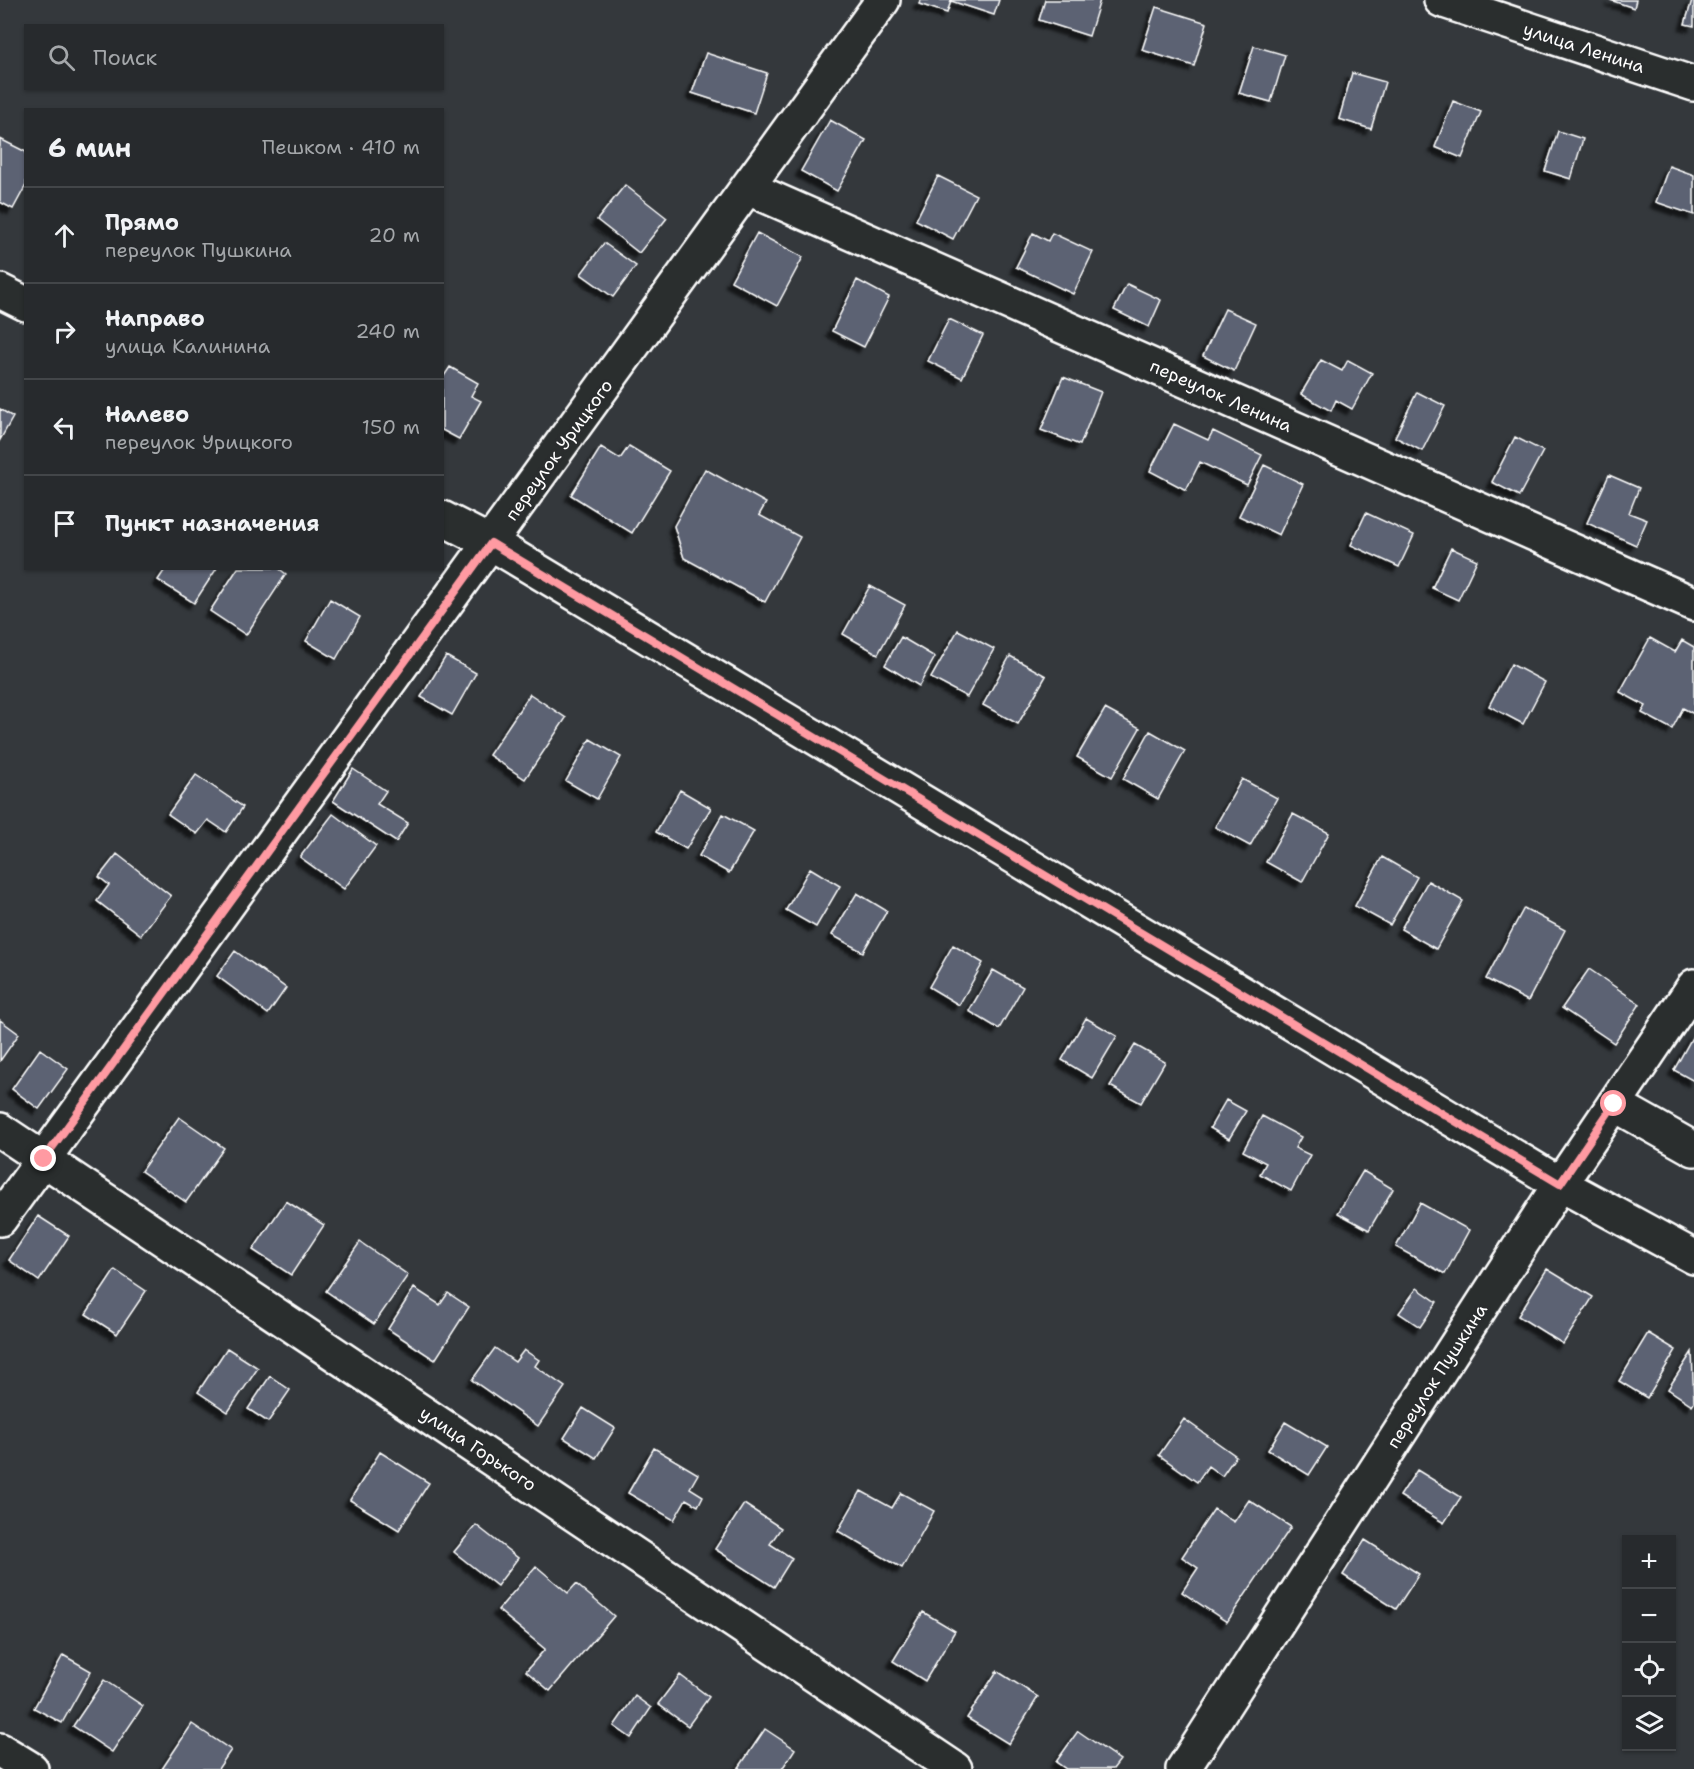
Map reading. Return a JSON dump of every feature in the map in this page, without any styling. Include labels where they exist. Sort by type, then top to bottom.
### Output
[{"type":"street","name":"переулок Урицкого","points":[[0,1219],[883,0]]},
{"type":"street","name":"улица Ленина","points":[[1441,0],[1694,84]]},
{"type":"street","name":"переулок Ленина","points":[[748,188],[1694,604]]},
{"type":"street","points":[[0,291],[24,303]]},
{"type":"street","points":[[444,519],[491,543],[1560,1184],[1694,1257]]},
{"type":"street","name":"переулок Пушкина","points":[[1183,1769],[1560,1184],[1694,986]]},
{"type":"street","points":[[1614,1104],[1694,1149]]},
{"type":"street","name":"улица Горького","points":[[0,1130],[955,1769]]},
{"type":"street","points":[[0,1750],[31,1769]]},
{"type":"building","points":[[920,0],[999,0],[994,15],[951,1],[947,13],[919,4]]},
{"type":"building","points":[[1045,0],[1100,0],[1089,36],[1039,20]]},
{"type":"building","points":[[1610,0],[1636,0],[1634,8]]},
{"type":"building","points":[[1692,0],[1694,0],[1694,26],[1685,24]]},
{"type":"building","points":[[1156,7],[1207,23],[1194,66],[1142,50]]},
{"type":"building","points":[[1254,46],[1285,55],[1271,102],[1239,93]]},
{"type":"building","points":[[706,53],[767,73],[754,113],[692,93]]},
{"type":"building","points":[[1352,73],[1385,82],[1371,129],[1339,119]]},
{"type":"building","points":[[1453,101],[1481,112],[1462,158],[1435,147]]},
{"type":"building","points":[[830,120],[866,140],[837,191],[801,171]]},
{"type":"building","points":[[1558,131],[1583,139],[1571,179],[1545,171]]},
{"type":"building","points":[[0,139],[24,151],[24,189],[13,209],[0,202]]},
{"type":"building","points":[[1669,166],[1694,175],[1694,215],[1656,202]]},
{"type":"building","points":[[938,176],[976,195],[953,239],[916,220]]},
{"type":"building","points":[[625,185],[667,218],[639,253],[597,220]]},
{"type":"building","points":[[757,233],[803,257],[777,306],[731,281]]},
{"type":"building","points":[[1033,233],[1048,241],[1052,233],[1093,252],[1073,294],[1016,267]]},
{"type":"building","points":[[604,243],[636,266],[613,297],[581,274]]},
{"type":"building","points":[[857,280],[889,297],[864,347],[832,331]]},
{"type":"building","points":[[1127,284],[1161,300],[1149,327],[1114,310]]},
{"type":"building","points":[[1225,309],[1256,323],[1234,371],[1203,356]]},
{"type":"building","points":[[949,319],[983,335],[962,378],[928,361]]},
{"type":"building","points":[[1321,360],[1342,371],[1348,360],[1372,373],[1352,409],[1336,400],[1331,411],[1301,394]]},
{"type":"building","points":[[450,367],[478,383],[471,396],[481,401],[459,439],[444,431],[444,376]]},
{"type":"building","points":[[1063,377],[1101,392],[1080,445],[1041,430]]},
{"type":"building","points":[[1417,392],[1445,406],[1422,451],[1395,437]]},
{"type":"building","points":[[0,409],[13,417],[0,440]]},
{"type":"building","points":[[1174,424],[1208,440],[1213,431],[1262,455],[1247,485],[1200,462],[1186,490],[1150,471]]},
{"type":"building","points":[[1515,437],[1543,451],[1519,496],[1492,482]]},
{"type":"building","points":[[629,446],[670,471],[632,533],[571,495],[601,447],[620,459]]},
{"type":"building","points":[[1264,465],[1303,484],[1279,535],[1239,516]]},
{"type":"building","points":[[705,469],[766,503],[759,515],[800,537],[765,602],[684,558],[674,526]]},
{"type":"building","points":[[1609,475],[1639,488],[1629,513],[1647,520],[1636,545],[1587,523]]},
{"type":"building","points":[[1366,513],[1414,535],[1399,567],[1351,545]]},
{"type":"building","points":[[1451,548],[1477,560],[1458,600],[1432,588]]},
{"type":"building","points":[[165,570],[216,570],[194,603],[158,580]]},
{"type":"building","points":[[237,570],[281,570],[286,574],[246,635],[210,611]]},
{"type":"building","points":[[870,586],[905,605],[878,654],[843,634]]},
{"type":"building","points":[[330,599],[360,617],[336,659],[306,641]]},
{"type":"building","points":[[958,630],[994,649],[967,697],[931,678]]},
{"type":"building","points":[[901,637],[935,657],[919,686],[885,665]]},
{"type":"building","points":[[1650,638],[1675,652],[1682,640],[1694,647],[1694,714],[1683,708],[1672,729],[1642,713],[1646,706],[1620,692]]},
{"type":"building","points":[[446,656],[476,673],[452,715],[421,697]]},
{"type":"building","points":[[1010,656],[1046,676],[1018,724],[983,705]]},
{"type":"building","points":[[1511,664],[1545,682],[1523,724],[1489,706]]},
{"type":"building","points":[[530,694],[566,718],[525,779],[489,755]]},
{"type":"building","points":[[1105,709],[1140,728],[1112,777],[1077,757]]},
{"type":"building","points":[[1150,731],[1185,751],[1158,799],[1123,779]]},
{"type":"building","points":[[590,739],[621,757],[597,799],[566,781]]},
{"type":"building","points":[[353,769],[386,791],[377,804],[408,823],[396,842],[333,801]]},
{"type":"building","points":[[196,775],[243,807],[226,832],[208,820],[197,834],[168,814]]},
{"type":"building","points":[[1242,779],[1277,798],[1250,846],[1215,827]]},
{"type":"building","points":[[680,790],[711,808],[686,849],[656,832]]},
{"type":"building","points":[[333,814],[376,846],[344,889],[300,857]]},
{"type":"building","points":[[723,814],[754,831],[729,873],[699,856]]},
{"type":"building","points":[[1293,814],[1329,833],[1302,882],[1266,862]]},
{"type":"building","points":[[117,854],[171,896],[141,935],[97,901],[109,885],[99,877]]},
{"type":"building","points":[[1382,857],[1417,877],[1390,925],[1355,906]]},
{"type":"building","points":[[810,868],[840,886],[816,927],[786,910]]},
{"type":"building","points":[[1428,881],[1463,901],[1436,949],[1401,929]]},
{"type":"building","points":[[857,893],[887,911],[863,952],[832,935]]},
{"type":"building","points":[[1524,908],[1565,930],[1528,1001],[1486,979]]},
{"type":"building","points":[[953,945],[983,963],[959,1005],[929,987]]},
{"type":"building","points":[[235,951],[286,988],[268,1014],[217,976]]},
{"type":"building","points":[[1589,969],[1640,1004],[1614,1043],[1562,1008]]},
{"type":"building","points":[[993,970],[1023,987],[999,1029],[969,1011]]},
{"type":"building","points":[[1086,1018],[1117,1036],[1092,1078],[1062,1060]]},
{"type":"building","points":[[0,1020],[19,1034],[0,1061]]},
{"type":"building","points":[[1694,1034],[1694,1081],[1674,1070]]},
{"type":"building","points":[[1135,1045],[1165,1062],[1141,1103],[1110,1086]]},
{"type":"building","points":[[40,1049],[68,1069],[39,1109],[12,1089]]},
{"type":"building","points":[[1226,1100],[1246,1111],[1229,1139],[1210,1128]]},
{"type":"building","points":[[1262,1116],[1301,1137],[1295,1148],[1310,1155],[1291,1191],[1260,1174],[1266,1163],[1243,1151]]},
{"type":"building","points":[[179,1117],[224,1148],[186,1202],[141,1171]]},
{"type":"building","points":[[1363,1171],[1393,1189],[1369,1230],[1338,1213]]},
{"type":"building","points":[[286,1201],[324,1225],[291,1275],[253,1250]]},
{"type":"building","points":[[1420,1203],[1469,1230],[1445,1274],[1396,1247]]},
{"type":"building","points":[[38,1216],[69,1236],[39,1281],[9,1260]]},
{"type":"building","points":[[360,1242],[408,1275],[374,1324],[326,1291]]},
{"type":"building","points":[[1547,1269],[1593,1297],[1563,1344],[1518,1316]]},
{"type":"building","points":[[115,1270],[146,1291],[117,1334],[86,1314]]},
{"type":"building","points":[[414,1288],[440,1305],[448,1293],[469,1307],[435,1360],[388,1329]]},
{"type":"building","points":[[1417,1288],[1437,1302],[1420,1327],[1399,1313]]},
{"type":"building","points":[[1648,1333],[1676,1350],[1647,1398],[1619,1381]]},
{"type":"building","points":[[227,1348],[258,1368],[228,1412],[198,1392]]},
{"type":"building","points":[[495,1348],[515,1362],[524,1350],[539,1360],[535,1366],[565,1387],[538,1426],[472,1380]]},
{"type":"building","points":[[1692,1352],[1694,1402],[1692,1405],[1668,1389]]},
{"type":"building","points":[[270,1376],[290,1390],[268,1422],[248,1409]]},
{"type":"building","points":[[583,1408],[615,1428],[596,1458],[564,1438]]},
{"type":"building","points":[[1184,1419],[1236,1456],[1222,1476],[1208,1466],[1197,1482],[1159,1455]]},
{"type":"building","points":[[1285,1422],[1327,1447],[1309,1475],[1268,1450]]},
{"type":"building","points":[[654,1448],[698,1474],[690,1488],[703,1496],[698,1506],[686,1499],[674,1520],[628,1493]]},
{"type":"building","points":[[380,1452],[429,1483],[399,1530],[350,1500]]},
{"type":"building","points":[[1417,1470],[1461,1497],[1444,1523],[1400,1496]]},
{"type":"building","points":[[861,1491],[892,1508],[901,1493],[934,1511],[902,1568],[838,1531]]},
{"type":"building","points":[[1249,1500],[1291,1527],[1227,1622],[1182,1592],[1198,1568],[1182,1557],[1214,1509],[1234,1522]]},
{"type":"building","points":[[744,1504],[781,1528],[770,1544],[792,1558],[774,1587],[715,1549]]},
{"type":"building","points":[[476,1525],[518,1558],[497,1586],[454,1552]]},
{"type":"building","points":[[1365,1540],[1419,1574],[1396,1609],[1343,1575]]},
{"type":"building","points":[[536,1566],[568,1593],[576,1584],[614,1616],[550,1691],[526,1671],[545,1649],[498,1610]]},
{"type":"building","points":[[923,1612],[955,1631],[925,1681],[893,1661]]},
{"type":"building","points":[[63,1655],[91,1671],[62,1723],[34,1708]]},
{"type":"building","points":[[997,1671],[1038,1697],[1009,1744],[967,1718]]},
{"type":"building","points":[[680,1675],[709,1697],[688,1726],[658,1704]]},
{"type":"building","points":[[104,1680],[143,1706],[112,1752],[73,1726]]},
{"type":"building","points":[[635,1696],[651,1708],[631,1738],[614,1726]]},
{"type":"building","points":[[192,1724],[231,1750],[218,1769],[162,1769]]},
{"type":"building","points":[[765,1729],[795,1749],[782,1769],[738,1769]]},
{"type":"building","points":[[1078,1731],[1120,1760],[1113,1769],[1066,1769],[1056,1762]]},
{"type":"route","points":[[44,1159],[491,543],[1560,1184],[1614,1104]]}]
